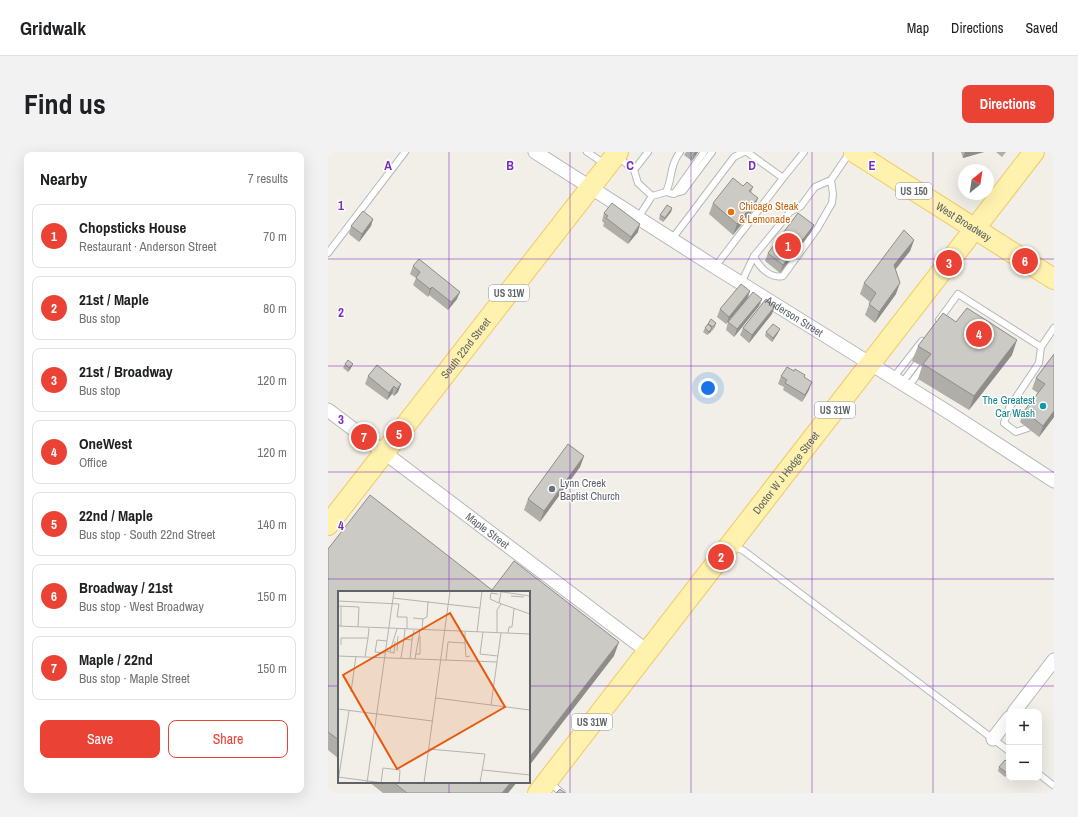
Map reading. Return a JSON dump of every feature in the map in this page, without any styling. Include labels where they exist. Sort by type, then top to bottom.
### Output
[{"type":"main road","name":"Doctor W J Hodge Street","points":[[549,789],[647,651],[1034,152]]},
{"type":"main road","name":"West Broadway","points":[[858,153],[1054,279]]},
{"type":"main road","name":"South 22nd Street","points":[[328,525],[614,158]]},
{"type":"street","name":"Anderson Street","points":[[535,152],[1054,481]]},
{"type":"street","name":"Maple Street","points":[[328,410],[647,651]]},
{"type":"street","points":[[1016,709],[1054,660]]},
{"type":"street","points":[[993,739],[1006,722]]},
{"type":"lane","points":[[328,253],[405,152]]},
{"type":"lane","points":[[587,152],[614,158],[634,170],[638,183],[652,196]]},
{"type":"lane","points":[[634,170],[648,152]]},
{"type":"lane","points":[[666,192],[669,186],[672,165],[680,152]]},
{"type":"lane","points":[[674,194],[704,152]]},
{"type":"lane","points":[[638,218],[652,196],[666,192],[674,194],[683,190],[712,152]]},
{"type":"lane","points":[[672,239],[734,157],[745,152],[783,178]]},
{"type":"lane","points":[[715,267],[804,152]]},
{"type":"lane","points":[[741,283],[754,256],[790,212],[801,206],[815,187],[831,180],[858,153]]},
{"type":"lane","points":[[754,256],[761,268],[769,274],[777,277],[783,276],[817,229],[832,203],[833,194],[831,180]]},
{"type":"lane","points":[[935,324],[958,294],[1041,347]]},
{"type":"lane","points":[[946,322],[949,306]]},
{"type":"lane","points":[[1028,428],[1016,432],[1004,422],[1009,408],[1039,363],[1041,347],[1054,328]]},
{"type":"lane","points":[[901,383],[926,336]]},
{"type":"lane","points":[[901,383],[917,363]]},
{"type":"lane","points":[[901,383],[923,367]]},
{"type":"lane","points":[[731,544],[749,555],[1006,749]]},
{"type":"lane","points":[[1042,776],[1054,786]]},
{"type":"building","name":"Chicago Steak & Lemonade","points":[[733,178],[743,186],[747,182],[753,187],[749,191],[758,198],[737,224],[713,203]]},
{"type":"building","points":[[612,203],[640,224],[631,237],[606,218],[608,216],[604,213]]},
{"type":"building","points":[[667,205],[672,208],[665,218],[660,215]]},
{"type":"building","points":[[363,211],[373,219],[362,234],[351,226]]},
{"type":"building","points":[[798,213],[814,225],[783,265],[768,253]]},
{"type":"building","points":[[904,230],[914,240],[894,265],[900,283],[879,312],[869,304],[876,293],[864,283]]},
{"type":"building","points":[[419,259],[460,292],[451,302],[432,287],[430,289],[416,278],[420,272],[413,266]]},
{"type":"building","points":[[741,284],[750,291],[729,317],[720,309]]},
{"type":"building","points":[[753,292],[762,299],[737,329],[728,322]]},
{"type":"building","points":[[766,299],[775,306],[752,335],[743,328]]},
{"type":"building","points":[[967,308],[1017,340],[974,396],[923,364],[931,354],[918,346],[943,313],[956,322]]},
{"type":"building","points":[[711,319],[716,323],[713,327],[708,324]]},
{"type":"building","points":[[708,324],[712,328],[709,332],[705,328]]},
{"type":"building","points":[[773,324],[780,329],[773,338],[766,332]]},
{"type":"building","name":"The Greatest Car Wash","points":[[1054,354],[1054,411],[1043,426],[1024,411],[1045,384],[1036,378]]},
{"type":"building","points":[[348,360],[353,364],[349,368],[345,364]]},
{"type":"building","points":[[377,365],[401,384],[397,389],[394,386],[389,393],[368,376]]},
{"type":"building","points":[[787,367],[794,371],[795,369],[805,375],[804,377],[812,382],[805,395],[785,383],[787,380],[781,376]]},
{"type":"building","name":"Lynn Creek Baptist Church","points":[[568,444],[584,456],[544,511],[528,499]]},
{"type":"building","points":[[370,495],[492,590],[514,561],[619,642],[530,757],[530,591],[338,591],[338,739],[328,732],[328,549]]},
{"type":"building","points":[[1005,760],[1006,761],[1006,772],[999,767]]},
{"type":"building","points":[[394,783],[510,783],[502,793],[407,793]]},
{"type":"building","points":[[560,789],[565,793],[556,793]]},
{"type":"place","name":"Chicago Steak & Lemonade","points":[[731,212]]},
{"type":"place","name":"Chopsticks House","points":[[788,246]]},
{"type":"place","name":"Broadway / 21st","points":[[1025,261]]},
{"type":"place","name":"21st / Broadway","points":[[949,263]]},
{"type":"place","name":"OneWest","points":[[979,334]]},
{"type":"place","name":"The Greatest Car Wash","points":[[1043,406]]},
{"type":"place","name":"22nd / Maple","points":[[399,434]]},
{"type":"place","name":"Maple / 22nd","points":[[364,437]]},
{"type":"place","name":"Lynn Creek Baptist Church","points":[[552,489]]},
{"type":"place","name":"21st / Maple","points":[[721,557]]}]
